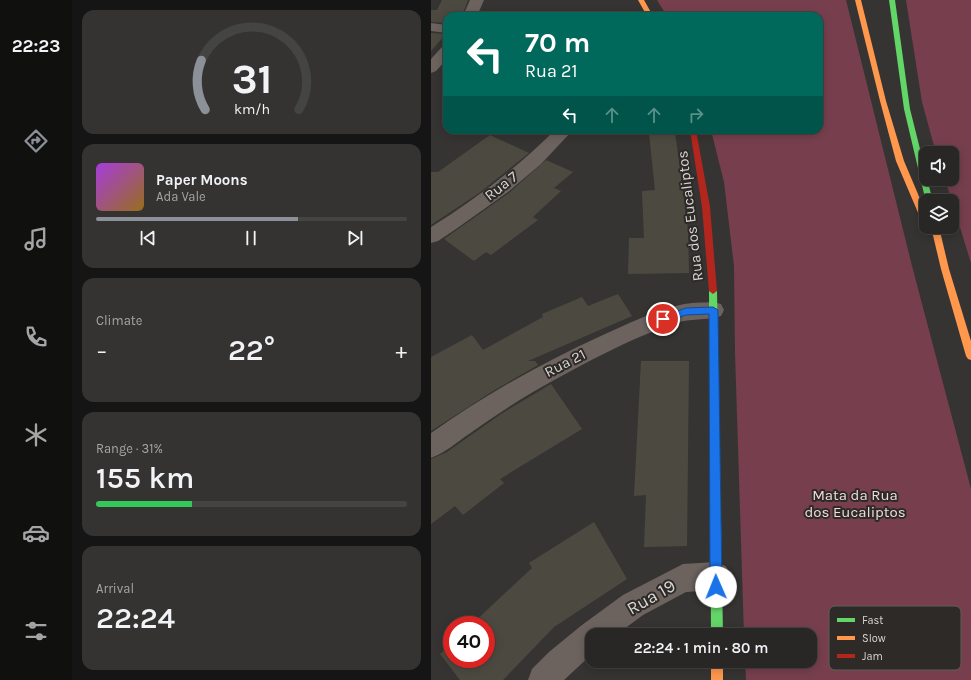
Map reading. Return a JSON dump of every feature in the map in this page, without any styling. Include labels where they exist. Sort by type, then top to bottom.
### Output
[{"type":"main road","points":[[641,0],[648,12]]},
{"type":"main road","points":[[858,0],[883,101],[898,153],[919,205]]},
{"type":"main road","points":[[892,0],[907,109],[927,194]]},
{"type":"main road","name":"Rua dos Eucaliptos","points":[[694,134],[705,197],[710,238],[713,310],[717,628]]},
{"type":"main road","points":[[931,234],[945,270]]},
{"type":"main road","points":[[937,234],[945,270],[971,356]]},
{"type":"main road","points":[[717,668],[717,680]]},
{"type":"street","points":[[472,12],[477,0]]},
{"type":"street","points":[[431,27],[443,28]]},
{"type":"street","points":[[431,68],[443,54]]},
{"type":"street","name":"Rua 7","points":[[431,236],[481,202],[511,179],[561,134]]},
{"type":"street","name":"Rua 21","points":[[431,447],[501,399],[546,373],[591,350],[634,330],[678,314],[713,310]]},
{"type":"street","name":"Rua 19","points":[[602,628],[633,605],[683,578],[716,576]]},
{"type":"street","name":"Rua 19","points":[[543,680],[585,641]]},
{"type":"green space","name":"Mata da Rua dos Eucaliptos","points":[[657,0],[846,0],[912,266],[971,489],[971,680],[746,680],[745,668],[817,668],[817,628],[744,628],[735,352],[734,266],[724,182],[712,134],[823,134],[823,12],[664,12]]},
{"type":"green space","points":[[906,0],[971,0],[971,263],[959,224],[959,194],[950,194],[947,186],[959,186],[959,146],[934,146],[922,102]]},
{"type":"building","points":[[442,0],[468,0],[464,12],[443,12],[443,23],[431,22],[431,10],[437,10]]},
{"type":"building","points":[[431,33],[443,34],[443,37],[431,51]]},
{"type":"building","points":[[649,134],[675,134],[688,230],[689,273],[628,274],[629,238],[644,238],[642,191],[655,190]]},
{"type":"building","points":[[490,135],[529,153],[479,193],[431,225],[431,172],[438,172]]},
{"type":"building","points":[[546,160],[573,172],[554,188],[561,191],[533,217],[538,220],[491,255],[486,252],[474,261],[444,239],[509,193]]},
{"type":"building","points":[[618,294],[632,316],[528,361],[535,361],[538,365],[493,391],[431,431],[431,357],[472,335],[483,350],[543,317],[542,314],[582,297],[588,306]]},
{"type":"building","points":[[641,361],[689,361],[687,546],[644,547],[646,495],[634,496]]},
{"type":"building","points":[[551,384],[582,429],[500,479],[504,483],[463,515],[455,506],[431,524],[431,459],[447,452],[501,414]]},
{"type":"building","points":[[594,522],[627,579],[554,627],[503,680],[460,680],[451,668],[495,668],[495,616],[481,616],[532,568],[529,563]]},
{"type":"traffic: fast","points":[[892,0],[907,109],[927,194]]},
{"type":"traffic: fast","points":[[713,291],[717,628]]},
{"type":"traffic: slow","points":[[641,0],[648,12]]},
{"type":"traffic: slow","points":[[858,0],[883,101],[900,161],[919,206]]},
{"type":"traffic: slow","points":[[937,234],[945,269],[971,356]]},
{"type":"traffic: slow","points":[[717,668],[717,680]]},
{"type":"traffic: jam","points":[[694,134],[706,207],[713,291]]},
{"type":"route","points":[[663,319],[686,312],[713,310],[716,587]]}]
